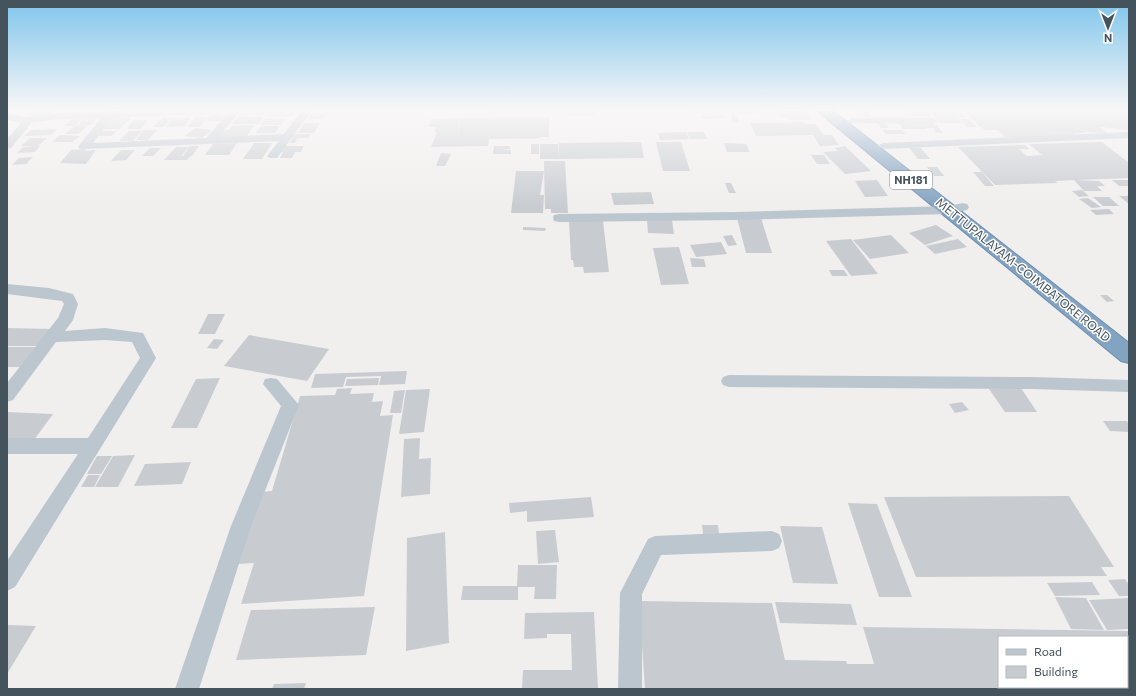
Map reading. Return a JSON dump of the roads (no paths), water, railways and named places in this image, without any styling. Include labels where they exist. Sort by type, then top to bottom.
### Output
[{"type":"highway","name":"METTUPALAYAM-COIMBATORE ROAD","points":[[867,142],[956,209],[1066,296],[1129,355]]},
{"type":"highway","name":"NH181","points":[[879,142],[956,209]]},
{"type":"highway","name":"NH181","points":[[1066,296],[1129,338]]},
{"type":"street","points":[[87,142],[84,147],[178,142]]},
{"type":"street","points":[[273,156],[283,142]]},
{"type":"street","points":[[883,146],[962,142]]},
{"type":"street","points":[[559,218],[738,216],[956,209]]},
{"type":"street","points":[[7,290],[49,293],[68,297],[71,304],[65,320],[14,378],[7,395]]},
{"type":"street","points":[[10,569],[93,446],[148,358],[137,337],[105,334],[52,336]]},
{"type":"street","points":[[729,382],[1025,383],[1129,386]]},
{"type":"street","points":[[187,689],[241,526],[290,405],[271,384]]},
{"type":"street","points":[[7,446],[93,446]]},
{"type":"street","points":[[630,689],[631,593],[655,546],[772,541]]}]
